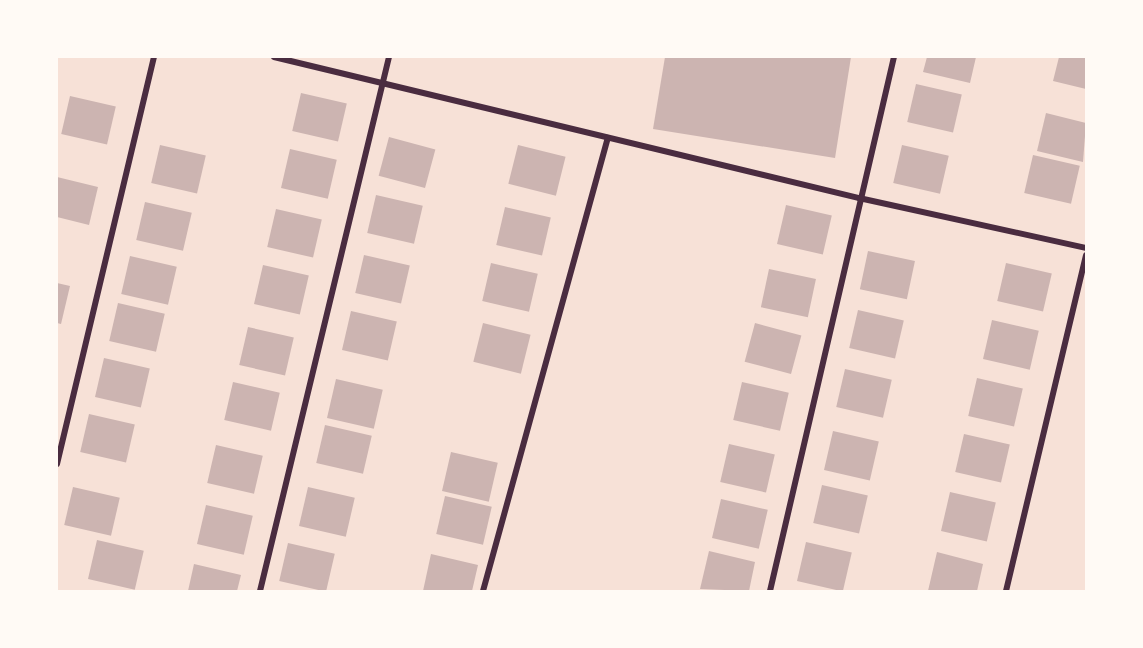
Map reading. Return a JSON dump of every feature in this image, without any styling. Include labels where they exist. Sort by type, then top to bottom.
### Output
[{"type":"street","points":[[57,464],[153,57]]},
{"type":"street","points":[[274,57],[859,198],[1086,248]]},
{"type":"street","points":[[260,591],[388,57]]},
{"type":"street","points":[[770,591],[859,198],[894,57]]},
{"type":"street","points":[[483,591],[608,138]]},
{"type":"street","points":[[1006,591],[1086,255]]},
{"type":"building","points":[[665,57],[851,57],[835,158],[653,129]]},
{"type":"building","points":[[927,57],[976,57],[970,83],[923,72]]},
{"type":"building","points":[[1059,57],[1086,57],[1086,89],[1053,81]]},
{"type":"building","points":[[916,84],[962,95],[953,133],[907,122]]},
{"type":"building","points":[[301,93],[347,104],[338,142],[292,131]]},
{"type":"building","points":[[70,96],[116,107],[107,145],[61,134]]},
{"type":"building","points":[[1046,113],[1086,123],[1083,162],[1037,151]]},
{"type":"building","points":[[389,137],[435,149],[425,188],[379,176]]},
{"type":"building","points":[[160,145],[206,156],[197,194],[151,183]]},
{"type":"building","points":[[518,145],[566,157],[556,196],[508,184]]},
{"type":"building","points":[[902,145],[949,156],[940,194],[893,183]]},
{"type":"building","points":[[290,149],[337,160],[328,199],[281,188]]},
{"type":"building","points":[[1033,155],[1080,166],[1071,204],[1024,193]]},
{"type":"building","points":[[57,177],[98,187],[89,225],[57,217]]},
{"type":"building","points":[[376,195],[423,206],[414,244],[367,233]]},
{"type":"building","points":[[145,202],[192,213],[183,251],[136,240]]},
{"type":"building","points":[[786,205],[832,216],[823,255],[777,244]]},
{"type":"building","points":[[505,207],[551,218],[542,256],[496,245]]},
{"type":"building","points":[[276,209],[322,220],[313,258],[267,247]]},
{"type":"building","points":[[868,251],[915,261],[907,299],[860,289]]},
{"type":"building","points":[[364,255],[410,266],[401,304],[355,293]]},
{"type":"building","points":[[130,256],[177,267],[168,305],[121,294]]},
{"type":"building","points":[[491,263],[538,274],[529,312],[482,301]]},
{"type":"building","points":[[1006,263],[1052,274],[1043,312],[997,301]]},
{"type":"building","points":[[263,265],[309,276],[300,315],[254,304]]},
{"type":"building","points":[[769,269],[816,279],[808,317],[761,307]]},
{"type":"building","points":[[57,283],[70,286],[61,324],[57,323]]},
{"type":"building","points":[[118,303],[165,314],[156,352],[109,341]]},
{"type":"building","points":[[858,310],[904,321],[895,359],[849,348]]},
{"type":"building","points":[[351,311],[397,322],[388,361],[342,350]]},
{"type":"building","points":[[992,320],[1039,331],[1030,370],[983,359]]},
{"type":"building","points":[[483,323],[531,335],[521,374],[473,362]]},
{"type":"building","points":[[755,323],[801,335],[791,374],[745,362]]},
{"type":"building","points":[[248,327],[294,338],[285,376],[239,365]]},
{"type":"building","points":[[104,358],[150,369],[141,408],[95,397]]},
{"type":"building","points":[[845,369],[892,380],[883,418],[836,407]]},
{"type":"building","points":[[977,378],[1023,389],[1014,427],[968,416]]},
{"type":"building","points":[[336,379],[383,390],[374,429],[327,418]]},
{"type":"building","points":[[233,382],[280,393],[271,431],[224,420]]},
{"type":"building","points":[[742,382],[789,393],[780,431],[733,420]]},
{"type":"building","points":[[89,414],[135,425],[126,463],[80,452]]},
{"type":"building","points":[[325,425],[372,436],[363,474],[316,463]]},
{"type":"building","points":[[833,431],[879,442],[870,481],[824,470]]},
{"type":"building","points":[[964,434],[1010,445],[1001,483],[955,472]]},
{"type":"building","points":[[729,444],[775,455],[766,493],[720,482]]},
{"type":"building","points":[[216,445],[263,456],[254,494],[207,483]]},
{"type":"building","points":[[451,452],[498,463],[489,502],[442,491]]},
{"type":"building","points":[[822,485],[868,496],[859,534],[813,523]]},
{"type":"building","points":[[73,487],[120,498],[111,536],[64,525]]},
{"type":"building","points":[[308,487],[355,498],[346,537],[299,526]]},
{"type":"building","points":[[950,492],[996,503],[987,542],[941,531]]},
{"type":"building","points":[[445,496],[492,507],[483,545],[436,534]]},
{"type":"building","points":[[721,499],[768,510],[759,549],[712,538]]},
{"type":"building","points":[[206,505],[253,516],[244,555],[197,544]]},
{"type":"building","points":[[97,540],[144,551],[135,590],[88,579]]},
{"type":"building","points":[[806,542],[852,553],[843,591],[797,581]]},
{"type":"building","points":[[288,543],[335,554],[326,591],[279,581]]},
{"type":"building","points":[[709,551],[755,562],[749,591],[700,589]]},
{"type":"building","points":[[937,552],[983,564],[977,591],[928,591]]},
{"type":"building","points":[[431,554],[478,565],[472,591],[423,591]]},
{"type":"building","points":[[194,564],[241,575],[237,591],[188,591]]}]
